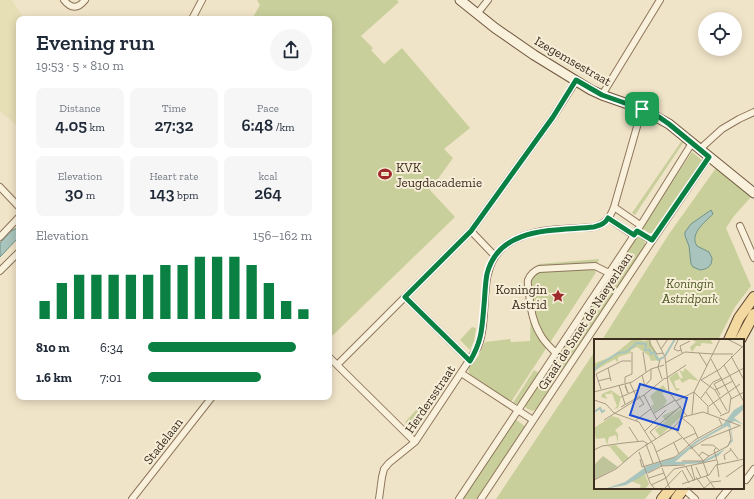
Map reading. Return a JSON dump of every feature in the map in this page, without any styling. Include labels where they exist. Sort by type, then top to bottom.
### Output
[{"type":"main road","points":[[729,339],[739,318],[754,297]]},
{"type":"main road","points":[[741,339],[754,314]]},
{"type":"main road","points":[[662,499],[670,489]]},
{"type":"main road","points":[[676,499],[683,489]]},
{"type":"street","points":[[64,0],[69,6],[75,6],[81,5],[86,0]]},
{"type":"street","points":[[194,16],[202,0]]},
{"type":"street","name":"Izegemsestraat","points":[[460,0],[495,28],[534,55],[576,80],[602,95],[642,109],[669,124],[754,193]]},
{"type":"street","points":[[477,14],[488,0]]},
{"type":"street","points":[[602,95],[660,0]]},
{"type":"street","points":[[337,365],[471,231],[553,117],[576,80]]},
{"type":"street","points":[[642,109],[614,207],[608,218],[637,230],[652,240]]},
{"type":"street","name":"Graaf de Smet de Naeyerlaan","points":[[459,499],[637,230],[696,146],[739,119],[754,112]]},
{"type":"street","name":"Graaf de Smet de Naeyerlaan","points":[[481,499],[652,240],[709,157]]},
{"type":"street","points":[[0,188],[16,204]]},
{"type":"street","points":[[614,207],[637,230]]},
{"type":"street","name":"Herdersstraat","points":[[379,499],[384,469],[389,462],[415,442],[470,361],[479,344],[482,330],[487,275],[495,256],[503,247],[523,235],[535,232],[594,227],[606,222],[608,218]]},
{"type":"street","points":[[0,237],[16,220]]},
{"type":"street","points":[[740,226],[754,258]]},
{"type":"street","points":[[471,231],[495,256]]},
{"type":"street","points":[[0,271],[16,255]]},
{"type":"street","name":"Graaf de Smet de Naeyerlaan","points":[[556,353],[548,346],[540,335],[532,318],[528,284],[530,276],[539,269],[592,266],[598,267],[609,273]]},
{"type":"street","points":[[405,297],[470,361]]},
{"type":"street","points":[[332,360],[415,442]]},
{"type":"street","points":[[461,373],[533,420]]},
{"type":"street","name":"Stadelaan","points":[[132,499],[210,400]]},
{"type":"street","points":[[744,479],[746,480],[754,469]]},
{"type":"street","points":[[685,489],[695,499]]},
{"type":"street","points":[[720,499],[728,489]]},
{"type":"shaded area","points":[[0,0],[12,0],[22,16],[16,16],[16,124],[0,111]]},
{"type":"green space","name":"KVK Jeugdacademie","points":[[257,0],[397,0],[399,2],[361,36],[373,48],[371,50],[384,64],[402,48],[470,128],[444,149],[453,158],[430,190],[455,217],[332,336],[332,16],[254,16],[260,5]]},
{"type":"green space","points":[[683,139],[685,140],[635,215],[632,213]]},
{"type":"green space","points":[[692,152],[703,161],[654,233],[649,233],[643,229],[643,225]]},
{"type":"green space","name":"Koningin Astridpark","points":[[716,168],[751,197],[734,216],[726,228],[751,286],[735,307],[719,339],[603,339],[669,234]]},
{"type":"green space","points":[[638,236],[644,240],[646,246],[562,373],[550,365]]},
{"type":"green space","points":[[599,259],[595,274],[511,402],[470,375],[470,365],[476,357],[478,357],[485,342],[510,339],[511,342],[530,341],[531,305],[529,284],[534,269],[539,264]]},
{"type":"green space","points":[[472,327],[476,328],[474,341],[470,350],[460,340]]},
{"type":"green space","points":[[594,352],[594,489],[653,489],[645,499],[496,499]]},
{"type":"green space","points":[[534,370],[540,374],[521,402],[516,404],[513,403]]},
{"type":"green space","points":[[543,376],[555,384],[537,409],[532,411],[526,408],[525,404]]},
{"type":"green space","points":[[418,408],[425,415],[414,431],[405,422]]},
{"type":"green space","points":[[515,419],[526,427],[478,499],[462,499]]},
{"type":"water","points":[[711,210],[713,214],[702,224],[695,237],[697,246],[709,252],[712,258],[709,267],[700,270],[693,267],[691,264],[689,246],[685,232],[691,224]]},
{"type":"water","points":[[16,228],[16,240],[0,257],[0,243],[11,231]]},
{"type":"place","name":"KVK Jeugdacademie","points":[[385,174]]},
{"type":"place","name":"Koningin Astrid","points":[[558,296]]},
{"type":"route","points":[[576,80],[602,95],[642,109],[659,117],[669,124],[709,157],[652,240],[637,231],[634,235],[608,218],[606,222],[594,227],[535,232],[523,235],[503,247],[495,256],[487,275],[482,330],[479,344],[470,361],[405,297],[471,231],[553,117],[576,80]]}]
